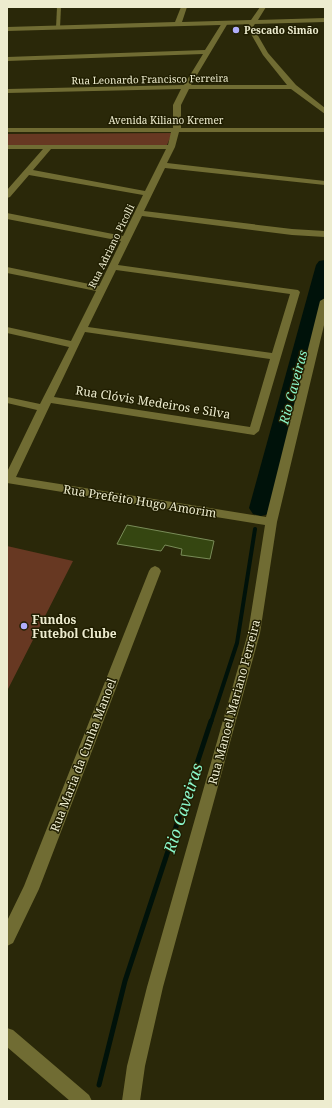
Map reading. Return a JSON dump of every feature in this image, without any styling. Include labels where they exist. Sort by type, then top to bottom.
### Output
[{"type":"street","points":[[178,24],[184,7]]},
{"type":"street","points":[[263,7],[250,27],[266,54],[293,87],[325,112]]},
{"type":"street","points":[[7,30],[325,20]]},
{"type":"street","name":"Rua Adriano Picolli","points":[[8,479],[172,147],[177,130],[177,102],[225,23]]},
{"type":"street","points":[[7,59],[208,52]]},
{"type":"street","name":"Rua Leonardo Francisco Ferreira","points":[[7,91],[186,87],[293,87]]},
{"type":"street","name":"Avenida Kiliano Kremer","points":[[7,130],[325,130]]},
{"type":"street","points":[[7,195],[49,147]]},
{"type":"street","points":[[7,148],[172,147]]},
{"type":"street","points":[[163,165],[325,183]]},
{"type":"street","points":[[28,172],[149,194]]},
{"type":"street","points":[[139,213],[292,232],[325,234]]},
{"type":"street","points":[[7,216],[126,239]]},
{"type":"street","points":[[82,329],[276,357],[295,292],[113,267]]},
{"type":"street","points":[[7,270],[102,289]]},
{"type":"street","name":"Rua Manoel Mariano Ferreira","points":[[131,1101],[136,1066],[155,987],[254,634],[271,522],[319,350],[325,301]]},
{"type":"street","points":[[7,330],[74,345]]},
{"type":"street","name":"Rua Clóvis Medeiros e Silva","points":[[7,400],[254,431],[276,357]]},
{"type":"street","name":"Rua Prefeito Hugo Amorim","points":[[8,479],[271,522]]},
{"type":"street","name":"Rua Maria da Cunha Manoel","points":[[7,938],[30,889],[155,571]]},
{"type":"street","points":[[7,1036],[83,1101]]},
{"type":"lane","points":[[58,28],[59,7]]},
{"type":"shaded area","points":[[172,133],[167,145],[7,145],[7,134]]},
{"type":"shaded area","name":"Fundos Futebol Clube","points":[[7,546],[73,561],[7,691]]},
{"type":"building","points":[[127,525],[214,541],[210,559],[181,555],[182,549],[165,545],[161,551],[117,544]]},
{"type":"waterway","name":"Rio Caveiras","points":[[261,508],[325,265]]},
{"type":"waterway","name":"Rio Caveiras","points":[[211,722],[237,643],[255,529]]},
{"type":"waterway","name":"Rio Caveiras","points":[[99,1085],[125,981],[211,721]]},
{"type":"place","name":"Pescado Simão","points":[[236,30]]},
{"type":"place","name":"Fundos Futebol Clube","points":[[24,626]]}]
